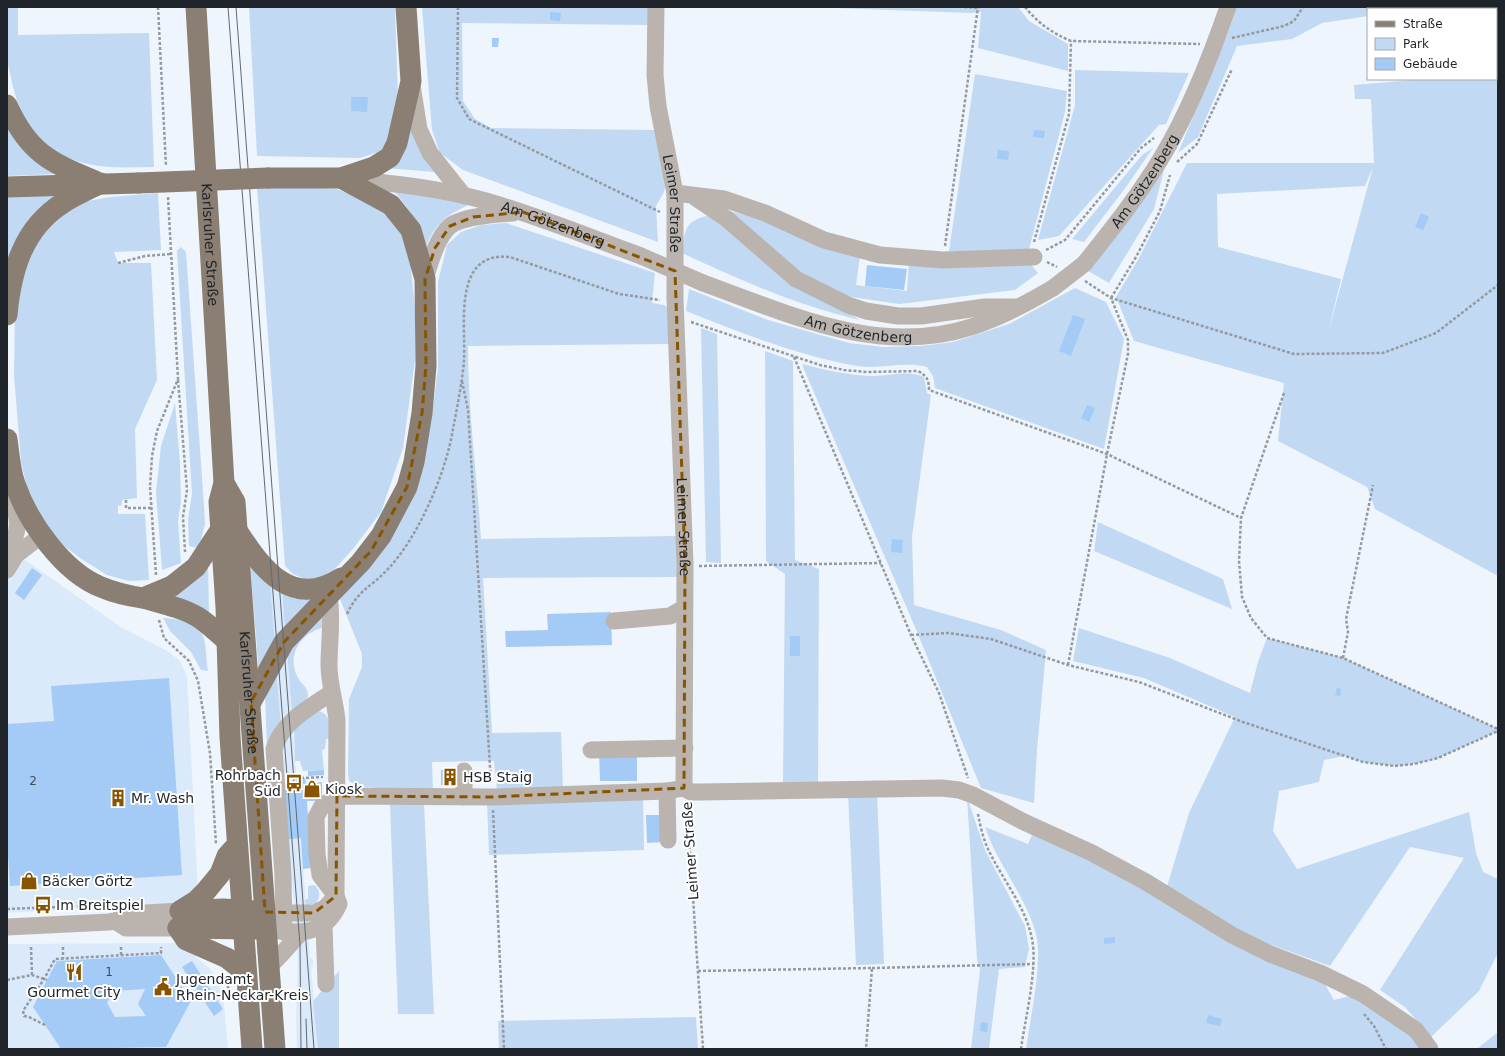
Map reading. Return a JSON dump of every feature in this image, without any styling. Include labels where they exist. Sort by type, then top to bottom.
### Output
[{"type":"main road","name":"Karlsruher Straße","points":[[196,7],[224,483],[234,502],[229,530],[227,641],[230,737],[236,846],[252,1049]]},
{"type":"main road","points":[[7,187],[268,178],[341,178],[374,167],[390,157],[398,143],[411,81],[406,7]]},
{"type":"main road","points":[[7,105],[17,128],[41,154],[58,165],[101,183]]},
{"type":"main road","points":[[251,702],[284,642],[371,551],[391,519],[407,487],[414,462],[422,413],[426,366],[425,278],[411,230],[391,205],[341,178]]},
{"type":"main road","points":[[7,315],[15,267],[23,245],[32,231],[46,216],[62,203],[101,183]]},
{"type":"main road","points":[[7,438],[14,482],[25,509],[42,535],[81,576],[100,587],[119,593],[143,598],[164,597],[197,616],[227,641]]},
{"type":"main road","name":"Karlsruher Straße","points":[[229,530],[251,702],[275,922],[269,966],[275,1049]]},
{"type":"main road","points":[[164,597],[196,567],[229,530],[256,560],[279,581],[291,586],[304,590],[318,588],[335,582],[352,571]]},
{"type":"main road","points":[[179,919],[220,874],[227,856],[236,846]]},
{"type":"main road","points":[[179,919],[242,919],[275,922]]},
{"type":"main road","points":[[179,919],[186,940],[221,955],[236,964],[246,973]]},
{"type":"street","name":"Leimer Straße","points":[[656,7],[655,75],[658,106],[675,193],[675,298],[685,564],[684,788]]},
{"type":"street","name":"Am Götzenberg","points":[[341,178],[400,183],[464,196],[523,212],[641,256],[703,283],[817,325],[884,337],[914,337],[943,334],[970,328],[1021,307],[1053,288],[1084,264],[1168,161],[1176,133],[1216,42],[1228,7]]},
{"type":"street","points":[[411,81],[419,129],[430,153],[464,196]]},
{"type":"street","points":[[675,193],[724,199],[765,213],[824,240],[880,255],[943,260],[1034,257]]},
{"type":"street","points":[[693,196],[727,219],[796,278],[848,305],[866,311],[898,316],[921,316],[985,308],[1021,307]]},
{"type":"street","points":[[425,278],[435,248],[450,226],[473,218],[523,212]]},
{"type":"street","points":[[7,487],[16,509],[19,525],[16,539],[7,555]]},
{"type":"street","points":[[7,570],[16,555],[42,535]]},
{"type":"street","points":[[269,966],[281,957],[286,948],[302,932],[321,927],[333,917],[337,900],[337,720],[336,705],[331,693],[329,666],[331,629],[329,596]]},
{"type":"street","points":[[614,621],[670,616],[684,608]]},
{"type":"street","points":[[275,922],[274,749],[279,736],[300,714],[331,693]]},
{"type":"street","points":[[591,750],[685,748]]},
{"type":"street","points":[[464,771],[464,797]]},
{"type":"street","points":[[337,796],[492,797],[667,791],[684,788],[691,792],[942,788],[959,790],[973,795],[1024,822],[1092,853],[1146,882],[1232,935],[1270,954],[1320,973],[1363,994],[1416,1030],[1430,1049]]},
{"type":"street","points":[[667,791],[668,840]]},
{"type":"street","points":[[275,922],[314,914],[337,900]]},
{"type":"street","points":[[7,927],[116,913],[126,928],[179,919]]},
{"type":"street","points":[[275,922],[302,932]]},
{"type":"street","points":[[321,927],[326,984]]},
{"type":"path","points":[[158,7],[166,167]]},
{"type":"path","points":[[458,7],[457,98],[469,119],[675,219]]},
{"type":"path","points":[[943,260],[978,7],[964,7]]},
{"type":"path","points":[[1025,7],[1035,19],[1055,34],[1071,41],[1200,44],[1216,42],[1284,26],[1294,21],[1304,7]]},
{"type":"path","points":[[1071,41],[1069,114],[1034,240],[1034,257],[1065,240],[1141,148],[1160,133],[1176,133]]},
{"type":"path","points":[[1111,298],[1160,211],[1168,161],[1197,144],[1232,69]]},
{"type":"path","points":[[168,191],[178,379],[187,490],[183,517],[184,542],[185,553],[196,567]]},
{"type":"path","points":[[118,263],[145,256],[171,254]]},
{"type":"path","points":[[331,629],[343,624],[357,596],[387,570],[400,552],[424,513],[442,474],[451,444],[462,381],[466,294],[470,277],[475,268],[486,260],[498,256],[510,257],[619,294],[657,301],[675,298]]},
{"type":"path","points":[[1111,298],[1294,354],[1384,353],[1436,333],[1498,285]]},
{"type":"path","points":[[1068,665],[1107,454],[1128,354],[1128,340],[1111,298]]},
{"type":"path","points":[[676,317],[794,357],[844,370],[867,372],[918,371],[929,379],[929,390],[1107,454],[1241,518]]},
{"type":"path","points":[[794,357],[911,635],[939,693],[973,795],[987,848],[1028,923],[1032,939],[1033,964],[1021,1049]]},
{"type":"path","points":[[178,379],[157,430],[152,456],[150,487],[164,597],[161,630],[164,638],[189,661],[198,681],[210,753],[216,849]]},
{"type":"path","points":[[462,381],[468,410],[492,797],[504,1049]]},
{"type":"path","points":[[1284,393],[1241,518],[1239,561],[1242,597],[1251,618],[1266,638],[1343,658],[1498,730]]},
{"type":"path","points":[[1343,658],[1348,632],[1346,619],[1373,485]]},
{"type":"path","points":[[126,500],[126,508],[152,508]]},
{"type":"path","points":[[685,564],[705,566],[881,563]]},
{"type":"path","points":[[911,635],[948,633],[991,639],[1068,665],[1139,682],[1243,722],[1363,762],[1394,766],[1414,764],[1438,758],[1498,730]]},
{"type":"path","points":[[301,778],[338,776]]},
{"type":"path","name":"Leimer Straße","points":[[684,788],[686,798],[703,1049]]},
{"type":"path","points":[[7,909],[116,913]]},
{"type":"path","points":[[31,947],[32,976]]},
{"type":"path","points":[[63,947],[64,958]]},
{"type":"path","points":[[121,947],[121,956]]},
{"type":"path","points":[[45,1025],[28,1016],[24,1016],[23,1012],[46,980],[55,959],[161,953],[161,947]]},
{"type":"path","points":[[221,955],[216,969],[227,984],[230,999]]},
{"type":"path","points":[[698,971],[1033,964]]},
{"type":"path","points":[[866,1049],[872,968]]},
{"type":"path","points":[[7,980],[32,976],[46,980]]},
{"type":"path","points":[[1360,1011],[1374,1026],[1386,1049]]},
{"type":"highlighted area","points":[[523,212],[675,271],[685,564],[684,788],[492,797],[337,796],[336,896],[314,913],[265,912],[251,702],[284,642],[371,551],[407,487],[422,413],[426,366],[425,279],[435,248],[450,226],[473,217]]},
{"type":"shaded area","points":[[7,551],[28,562],[121,627],[169,652],[180,661],[187,676],[198,893],[170,904],[7,913]]},
{"type":"shaded area","points":[[270,580],[282,587],[310,957],[313,960],[313,967],[311,967],[318,1049],[297,1049],[296,1014],[298,961]]},
{"type":"shaded area","points":[[181,943],[212,971],[223,994],[228,1049],[7,1049],[7,944]]},
{"type":"green space","points":[[7,7],[18,7],[18,35],[149,33],[154,167],[112,167],[88,164],[59,153],[37,136],[22,112],[12,83],[7,59]]},
{"type":"green space","points":[[249,7],[395,7],[398,99],[390,134],[381,151],[360,158],[257,156]]},
{"type":"green space","points":[[422,7],[648,7],[648,25],[462,23],[463,101],[475,119],[491,128],[655,130],[666,181],[664,192],[656,206],[658,242],[463,170],[440,153],[432,130]]},
{"type":"green space","points":[[807,7],[1018,7],[1029,21],[1068,44],[1068,71],[978,48],[981,12],[971,13]]},
{"type":"green space","points":[[1237,7],[1423,7],[1367,8],[1367,16],[1322,23],[1292,39],[1237,46],[1198,137],[1178,153],[1228,33]]},
{"type":"green space","points":[[1498,14],[1498,576],[1375,509],[1367,487],[1278,441],[1284,383],[1134,341],[1116,297],[1139,258],[1187,163],[1374,163],[1371,99],[1355,99],[1354,85],[1412,80],[1497,80]],"holes":[[[1373,167],[1328,333],[1341,279],[1218,247],[1217,194],[1365,186]]]},
{"type":"green space","points":[[1075,70],[1189,73],[1166,124],[1159,125],[1059,236],[1038,240],[1075,105]]},
{"type":"green space","points":[[975,74],[1067,91],[1065,112],[1028,253],[949,251]]},
{"type":"green space","points":[[410,118],[419,147],[435,172],[385,168]]},
{"type":"green space","points":[[7,123],[57,174],[7,176]]},
{"type":"green space","points":[[1153,148],[1126,187],[1084,242],[1072,239],[1142,155]]},
{"type":"green space","points":[[1164,170],[1154,209],[1109,283],[1088,271]]},
{"type":"green space","points":[[297,186],[336,189],[384,208],[405,236],[410,258],[415,308],[415,360],[403,448],[381,512],[353,549],[331,573],[318,579],[305,579],[293,574],[285,566],[257,187]]},
{"type":"green space","points":[[393,190],[473,203],[456,211],[443,220],[433,232],[425,249],[420,231],[413,217],[405,204]]},
{"type":"green space","points":[[158,193],[161,250],[114,252],[118,263],[151,263],[157,380],[135,429],[137,498],[122,500],[122,505],[118,506],[118,514],[145,514],[149,580],[129,581],[107,575],[80,558],[59,542],[30,503],[21,461],[14,376],[15,307],[24,268],[42,229],[82,202],[110,197]]},
{"type":"green space","points":[[66,194],[7,275],[7,197]]},
{"type":"green space","points":[[729,211],[768,220],[860,256],[856,285],[907,291],[909,262],[1027,260],[1038,273],[1015,290],[899,304],[845,296],[804,274],[779,256]]},
{"type":"green space","points":[[706,216],[722,219],[794,282],[860,320],[791,300],[748,283],[682,253],[686,229],[698,218]]},
{"type":"green space","points":[[506,223],[655,273],[652,303],[664,305],[669,309],[670,344],[468,346],[471,419],[481,539],[676,536],[677,577],[483,578],[492,733],[561,732],[563,788],[497,791],[494,761],[432,762],[433,793],[357,786],[349,781],[348,775],[349,699],[362,667],[362,654],[340,599],[431,423],[438,368],[438,282],[447,245],[461,232],[481,225]]},
{"type":"green space","points":[[181,247],[186,252],[205,524],[201,540],[197,548],[189,546],[188,519],[192,494],[177,251]]},
{"type":"green space","points":[[1075,288],[1106,302],[1124,339],[1104,449],[935,388],[933,376],[927,367],[918,365],[901,365],[866,367],[835,362],[770,343],[686,311],[689,289],[768,320],[849,343],[883,347],[921,346],[953,342],[1009,324]]},
{"type":"green space","points":[[701,328],[717,334],[721,563],[706,562]]},
{"type":"green space","points":[[765,351],[793,361],[795,560],[819,569],[818,785],[783,785],[785,574],[766,561]]},
{"type":"green space","points":[[803,364],[829,371],[855,375],[873,376],[912,374],[924,377],[927,393],[931,395],[912,537],[914,605],[1001,630],[1046,650],[1034,803],[981,788],[915,627]]},
{"type":"green space","points":[[175,403],[180,464],[181,501],[178,521],[181,563],[162,570],[156,492],[161,446]]},
{"type":"green space","points":[[1098,522],[1223,579],[1232,609],[1094,551]]},
{"type":"green space","points":[[208,562],[209,614],[191,602],[168,596]]},
{"type":"green space","points":[[250,563],[270,580],[275,645],[259,672]]},
{"type":"green space","points":[[282,587],[317,596],[285,631]]},
{"type":"green space","points":[[324,614],[322,628],[307,635],[297,647],[294,662],[295,670],[298,678],[306,688],[308,696],[303,704],[292,715],[287,651]]},
{"type":"green space","points":[[163,618],[188,622],[196,626],[201,631],[206,647],[208,671],[201,670],[191,652],[170,631]]},
{"type":"green space","points":[[1079,628],[1170,658],[1250,693],[1258,662],[1267,638],[1343,658],[1498,729],[1498,731],[1438,758],[1414,764],[1394,766],[1363,762],[1345,756],[1324,760],[1319,782],[1279,791],[1273,831],[1297,869],[1469,812],[1476,853],[1483,872],[1498,879],[1498,953],[1479,991],[1431,1037],[1405,1007],[1380,990],[1464,858],[1410,847],[1330,966],[1260,941],[1166,890],[1189,813],[1235,717],[1144,678],[1073,661]]},
{"type":"green space","points":[[276,667],[281,726],[267,751],[265,694]]},
{"type":"green space","points":[[319,711],[326,716],[330,726],[330,739],[326,739],[325,749],[322,750],[324,770],[303,771],[300,761],[295,761],[294,729],[313,712]]},
{"type":"green space","points":[[848,793],[877,793],[884,964],[856,965]]},
{"type":"green space","points":[[967,797],[985,850],[1025,926],[1029,949],[1025,967],[999,969],[989,1049],[971,1049],[980,970],[977,960]]},
{"type":"green space","points":[[643,798],[644,850],[489,855],[487,802]]},
{"type":"green space","points":[[424,803],[434,1014],[398,1014],[390,805]]},
{"type":"green space","points":[[985,827],[1028,844],[1032,835],[1114,872],[1323,981],[1334,1000],[1353,995],[1407,1031],[1421,1049],[1026,1049],[1037,975],[1038,946],[1036,934],[1026,906],[990,841]]},
{"type":"green space","points":[[315,885],[319,891],[319,898],[316,903],[306,906],[305,900],[308,899],[308,886]]},
{"type":"green space","points":[[339,971],[339,1049],[318,1049],[313,1001]]},
{"type":"green space","points":[[696,1017],[698,1049],[499,1049],[498,1021]]},
{"type":"green space","points":[[1498,1032],[1498,1049],[1477,1049]]},
{"type":"building","points":[[550,12],[561,13],[560,21],[550,20]]},
{"type":"building","points":[[492,38],[499,38],[498,47],[492,47]]},
{"type":"building","points":[[351,97],[368,97],[367,112],[351,111]]},
{"type":"building","points":[[1034,130],[1045,131],[1044,138],[1033,137]]},
{"type":"building","points":[[998,150],[1009,151],[1008,160],[997,159]]},
{"type":"building","points":[[1421,213],[1429,217],[1423,230],[1415,227]]},
{"type":"building","points":[[867,265],[907,269],[904,290],[865,286]]},
{"type":"building","points":[[1073,315],[1085,319],[1071,356],[1059,351]]},
{"type":"building","points":[[1087,405],[1095,408],[1089,422],[1081,418]]},
{"type":"building","points":[[892,539],[903,540],[902,553],[891,552]]},
{"type":"building","points":[[32,568],[42,575],[24,600],[15,593]]},
{"type":"building","points":[[611,612],[612,645],[506,647],[505,631],[548,630],[547,614]]},
{"type":"building","points":[[790,636],[800,636],[800,656],[790,656]]},
{"type":"building","name":"Mr. Wash","points":[[169,678],[182,875],[10,886],[7,839],[7,724],[54,721],[51,686]]},
{"type":"building","points":[[1337,688],[1341,689],[1340,696],[1335,695]]},
{"type":"building","points":[[637,750],[637,781],[600,781],[599,751]]},
{"type":"building","name":"HSB Staig","points":[[460,769],[460,785],[441,785],[441,770]]},
{"type":"building","points":[[324,770],[324,775],[308,776],[308,771]]},
{"type":"building","points":[[305,778],[306,784],[322,782],[322,801],[307,801],[311,868],[303,869],[301,838],[289,839],[291,870],[282,871],[285,786],[297,785],[296,779]]},
{"type":"building","points":[[646,815],[662,815],[663,842],[647,843]]},
{"type":"building","points":[[1115,937],[1115,943],[1104,944],[1104,938]]},
{"type":"building","points":[[161,955],[191,1001],[166,1047],[61,1049],[33,1007],[57,961]],"holes":[[[145,989],[138,1004],[146,1016],[115,1017],[107,1003],[114,991]]]},
{"type":"building","points":[[192,961],[223,1009],[214,1016],[182,967]]},
{"type":"building","points":[[1208,1015],[1222,1019],[1220,1026],[1206,1023]]},
{"type":"building","points":[[981,1022],[988,1023],[987,1032],[980,1031]]},
{"type":"tram line","points":[[228,7],[300,945],[301,1049]]},
{"type":"tram line","points":[[236,7],[314,1049]]},
{"type":"tram line","points":[[306,1019],[307,1049]]},
{"type":"place","name":"HSB Staig","points":[[450,777]]},
{"type":"place","name":"Rohrbach Süd","points":[[294,783]]},
{"type":"place","name":"Kiosk","points":[[312,789]]},
{"type":"place","name":"Mr. Wash","points":[[118,798]]},
{"type":"place","name":"Bäcker Görtz","points":[[29,881]]},
{"type":"place","name":"Im Breitspiel","points":[[43,905]]},
{"type":"place","name":"Gourmet City","points":[[74,972]]},
{"type":"place","name":"Jugendamt Rhein-Neckar-Kreis","points":[[163,987]]}]
